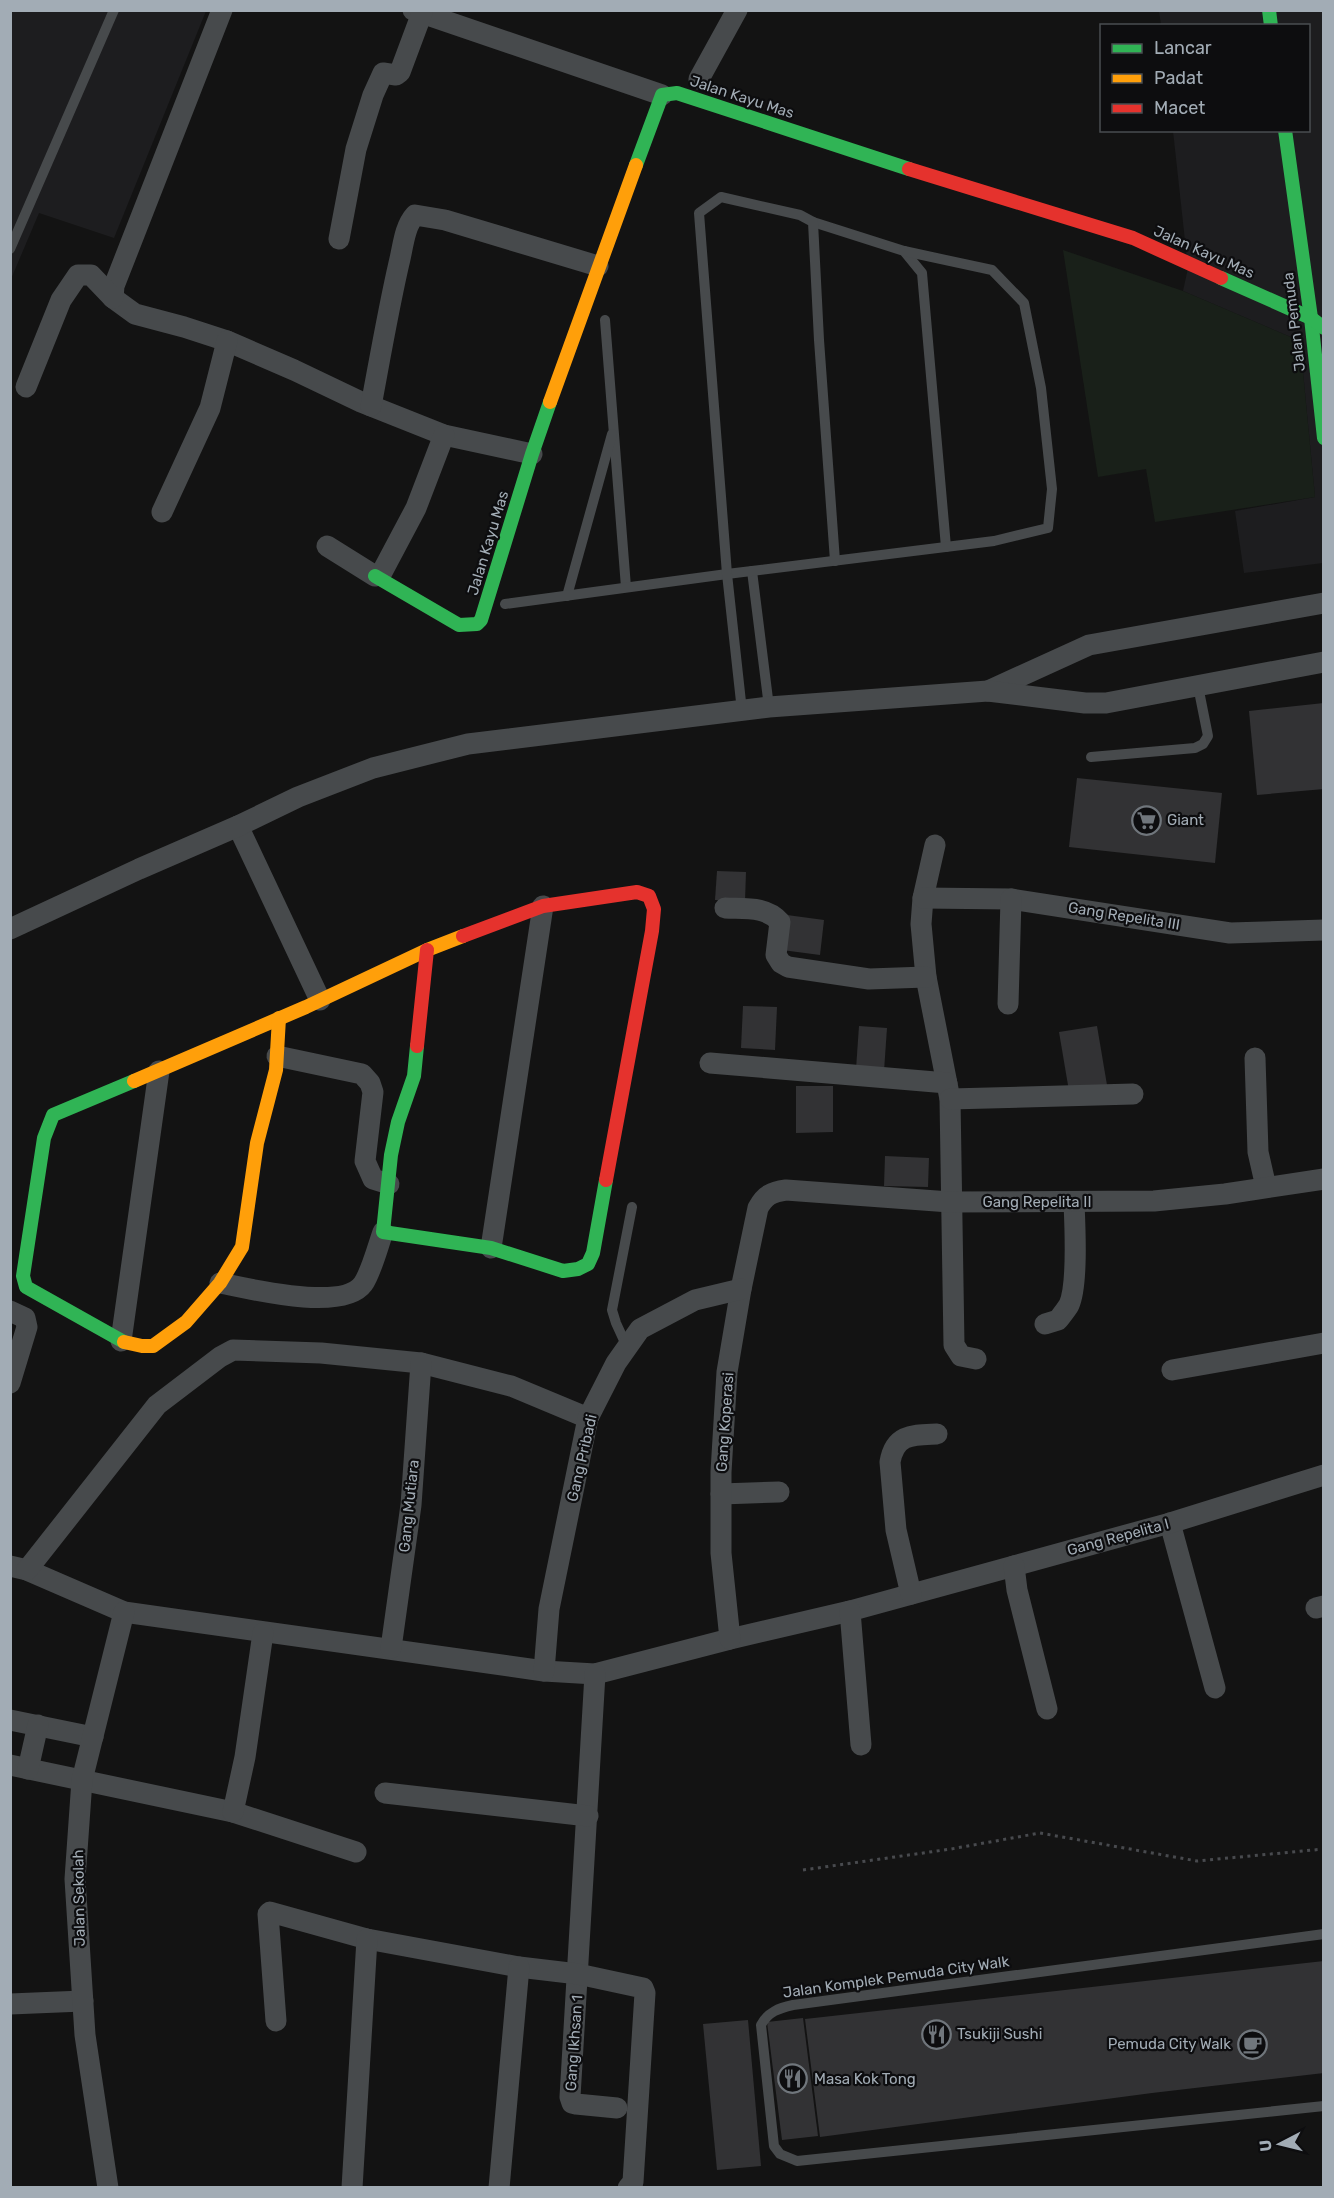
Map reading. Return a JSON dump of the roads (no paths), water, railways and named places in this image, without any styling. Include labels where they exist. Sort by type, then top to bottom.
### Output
[{"type":"street","points":[[113,298],[114,286],[222,10]]},
{"type":"street","points":[[699,79],[737,10]]},
{"type":"street","points":[[339,239],[356,149],[373,95],[383,73],[396,75],[400,72],[417,12],[662,95]]},
{"type":"street","name":"Jalan Kayu Mas","points":[[375,576],[459,625],[477,624],[481,620],[532,454],[598,266],[662,95],[677,93],[885,162],[1133,238],[1311,318],[1323,328]]},
{"type":"street","name":"Jalan Pemuda","points":[[1285,132],[1322,401],[1323,438]]},
{"type":"street","points":[[371,406],[397,270],[410,221],[415,215],[445,220],[598,266]]},
{"type":"street","points":[[26,387],[61,300],[71,282],[78,275],[91,275],[113,298],[135,314],[227,341],[371,406],[444,435],[532,454]]},
{"type":"street","points":[[162,512],[210,408],[227,341]]},
{"type":"street","points":[[327,546],[375,576],[385,570],[416,508],[444,435]]},
{"type":"street","points":[[988,691],[1089,645],[1323,603]]},
{"type":"street","points":[[10,929],[298,797],[373,768],[468,744],[769,707],[988,691],[1085,703],[1106,703],[1323,662]]},
{"type":"street","points":[[238,826],[320,1000]]},
{"type":"street","points":[[935,845],[923,898],[921,924],[926,977],[948,1091],[954,1345],[961,1356],[976,1359]]},
{"type":"street","points":[[279,1018],[276,1070],[257,1143],[242,1246],[220,1283],[186,1322],[153,1346],[142,1346],[122,1341],[26,1287],[22,1276],[42,1162],[44,1134],[46,1125],[53,1115],[320,1000],[427,950],[543,906],[637,892],[649,896],[654,909],[652,931],[593,1253],[588,1264],[578,1269],[563,1271],[491,1248],[384,1232]]},
{"type":"street","name":"Gang Repelita III","points":[[923,898],[1011,899],[1230,933],[1323,930]]},
{"type":"street","points":[[1008,1004],[1011,899]]},
{"type":"street","points":[[491,1248],[543,906]]},
{"type":"street","points":[[725,908],[760,910],[773,914],[780,922],[776,956],[788,967],[869,979],[926,977]]},
{"type":"street","points":[[220,1283],[284,1295],[332,1297],[347,1294],[363,1284],[384,1232],[398,1122],[414,1076],[427,950]]},
{"type":"street","points":[[277,1056],[362,1074],[370,1083],[373,1092],[365,1161],[373,1179],[389,1184]]},
{"type":"street","points":[[1255,1058],[1258,1152],[1266,1186]]},
{"type":"street","points":[[710,1063],[948,1091],[1133,1094]]},
{"type":"street","points":[[122,1341],[159,1071]]},
{"type":"street","name":"Gang Repelita II","points":[[758,1208],[764,1197],[786,1190],[950,1202],[1074,1203],[1154,1201],[1225,1194],[1323,1179]]},
{"type":"street","points":[[1045,1324],[1058,1320],[1069,1305],[1076,1235],[1074,1203]]},
{"type":"street","name":"Gang Koperasi","points":[[730,1639],[721,1553],[721,1494],[727,1372],[758,1208]]},
{"type":"street","name":"Gang Pribadi","points":[[544,1671],[549,1609],[588,1418],[616,1363],[640,1329],[695,1300],[741,1289]]},
{"type":"street","points":[[10,1311],[26,1318],[27,1327],[10,1383]]},
{"type":"street","points":[[1172,1370],[1323,1343]]},
{"type":"street","points":[[19,1568],[157,1405],[220,1357],[233,1350],[321,1353],[421,1364],[511,1386],[588,1418]]},
{"type":"street","name":"Gang Mutiara","points":[[391,1648],[411,1505],[421,1364]]},
{"type":"street","points":[[911,1594],[896,1530],[891,1455],[896,1446],[909,1436],[937,1434]]},
{"type":"street","name":"Gang Repelita I","points":[[19,1568],[124,1612],[544,1671],[595,1674],[850,1611],[1170,1523],[1323,1475]]},
{"type":"street","points":[[721,1494],[779,1492]]},
{"type":"street","points":[[1170,1523],[1215,1688]]},
{"type":"street","points":[[1014,1566],[1017,1590],[1047,1709]]},
{"type":"street","points":[[850,1611],[861,1745]]},
{"type":"street","name":"Jalan Sekolah","points":[[108,2187],[85,2035],[75,1879],[82,1780],[124,1612]]},
{"type":"street","points":[[233,1812],[245,1757],[263,1633]]},
{"type":"street","points":[[578,1974],[595,1674]]},
{"type":"street","points":[[10,1720],[93,1737]]},
{"type":"street","points":[[38,1725],[20,1767],[233,1812],[357,1852]]},
{"type":"street","points":[[385,1792],[588,1816]]},
{"type":"street","points":[[276,2021],[268,1914],[271,1912],[367,1939],[519,1967],[578,1974],[643,1988],[645,1993],[633,2182],[628,2187]]},
{"type":"street","points":[[352,2187],[367,1939]]},
{"type":"street","points":[[499,2187],[519,1967]]},
{"type":"street","name":"Gang Ikhsan 1","points":[[578,1974],[570,2100],[576,2104],[617,2108]]},
{"type":"street","points":[[10,2004],[83,2001]]},
{"type":"lane","points":[[10,249],[114,10]]},
{"type":"lane","points":[[505,604],[626,587],[727,574],[994,541],[1048,528],[1052,489],[1041,387],[1024,303],[992,270],[904,250],[813,222],[800,215],[721,197],[699,213],[727,574],[742,711]]},
{"type":"lane","points":[[813,222],[835,561]]},
{"type":"lane","points":[[904,250],[922,273],[946,547]]},
{"type":"lane","points":[[605,320],[626,587]]},
{"type":"lane","points":[[567,596],[614,425]]},
{"type":"lane","points":[[752,571],[769,707]]},
{"type":"lane","points":[[1090,757],[1195,748],[1203,744],[1208,736],[1198,687]]},
{"type":"lane","points":[[628,1347],[612,1310],[632,1207]]},
{"type":"lane","name":"Jalan Komplek Pemuda City Walk","points":[[1323,1934],[793,2005],[774,2010],[761,2025],[774,2146],[780,2154],[797,2161],[1323,2106]]},
{"type":"place","name":"Giant","points":[[1146,820]]},
{"type":"place","name":"Tsukiji Sushi","points":[[936,2034]]},
{"type":"place","name":"Pemuda City Walk","points":[[1252,2044]]},
{"type":"place","name":"Masa Kok Tong","points":[[793,2079]]}]
